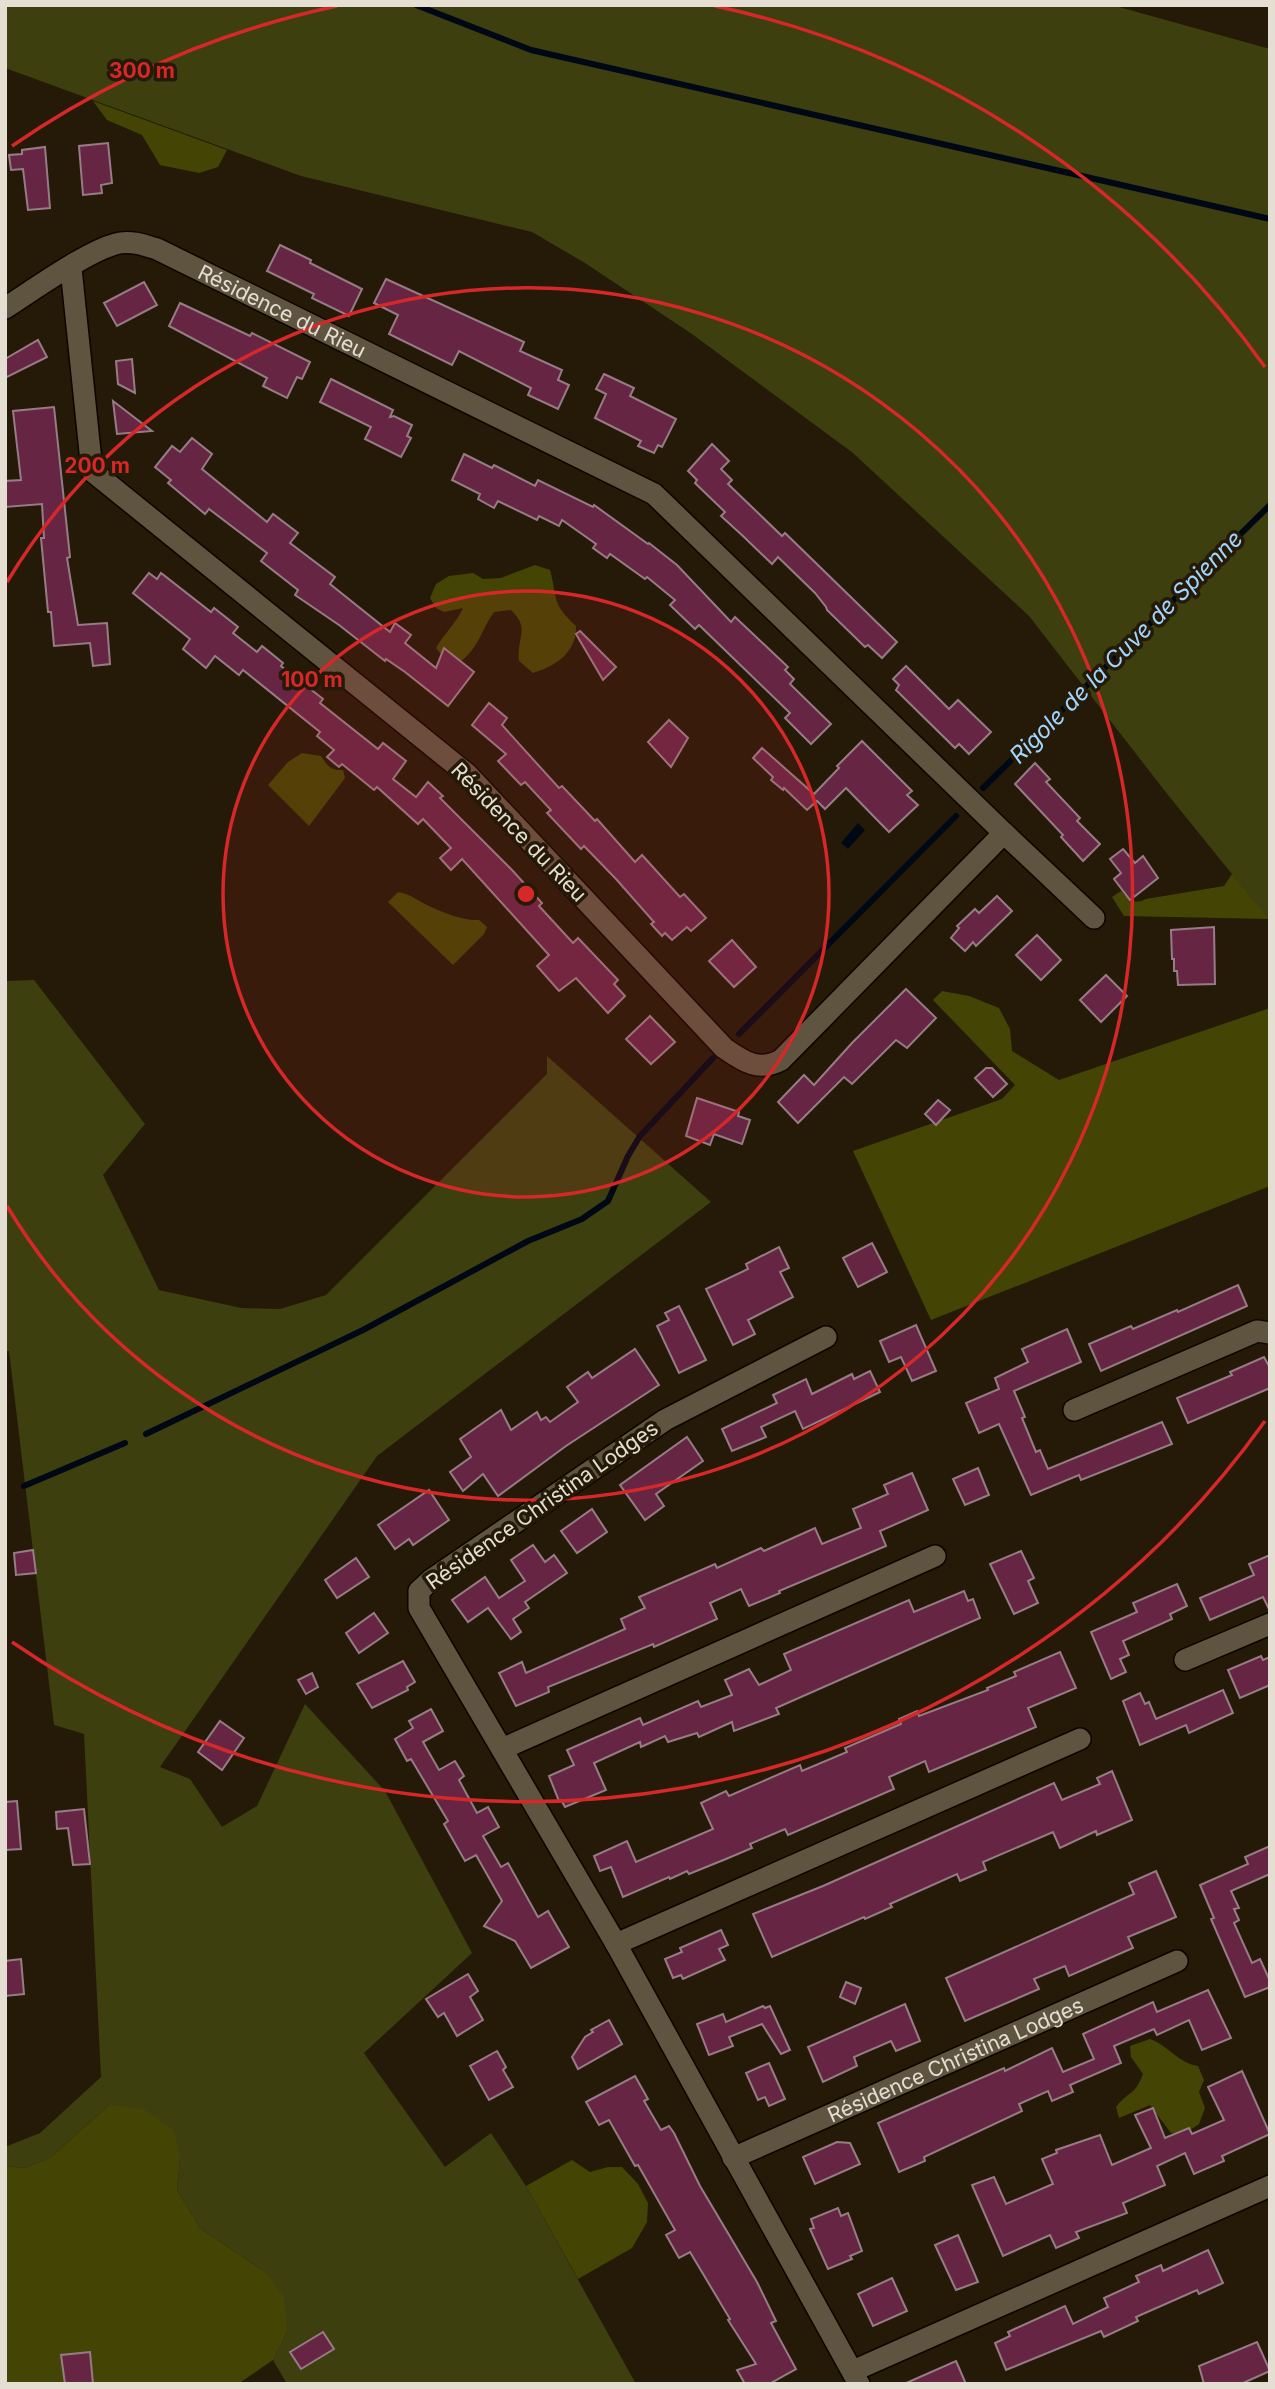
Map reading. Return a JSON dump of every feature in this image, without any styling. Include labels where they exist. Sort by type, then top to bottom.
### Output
[{"type":"street","name":"Résidence du Rieu","points":[[5,307],[103,249],[119,243],[137,242],[157,249],[654,494],[1094,918]]},
{"type":"street","name":"Résidence du Rieu","points":[[71,268],[92,471],[467,774],[724,1048],[737,1057],[760,1067],[770,1066],[781,1060],[1004,833]]},
{"type":"street","points":[[1074,1410],[1257,1331],[1270,1332]]},
{"type":"street","name":"Résidence Christina Lodges","points":[[826,1338],[665,1420],[431,1580],[419,1591],[419,1608],[616,1944],[856,2377],[1270,2186]]},
{"type":"street","points":[[502,1749],[935,1556]]},
{"type":"street","points":[[1185,1660],[1270,1624]]},
{"type":"street","points":[[616,1944],[1080,1739]]},
{"type":"street","name":"Résidence Christina Lodges","points":[[733,2158],[1177,1961]]},
{"type":"shaded area","points":[[5,5],[1112,5],[1270,49],[1270,921],[1029,616],[853,453],[692,334],[585,263],[532,232],[301,176],[5,68]]},
{"type":"shaded area","points":[[93,101],[227,150],[218,167],[199,173],[160,165],[142,135],[107,120]]},
{"type":"shaded area","points":[[535,565],[550,570],[559,606],[576,626],[573,643],[564,657],[533,673],[519,661],[522,628],[511,610],[494,612],[475,647],[464,659],[457,664],[445,659],[436,648],[463,608],[444,612],[436,608],[430,598],[436,584],[449,576],[473,573],[483,579],[501,578]]},
{"type":"shaded area","points":[[302,753],[321,756],[327,765],[343,770],[345,778],[309,826],[268,785],[288,762]]},
{"type":"shaded area","points":[[858,823],[865,830],[848,849],[841,843]]},
{"type":"shaded area","points":[[1232,874],[1269,919],[1124,916],[1112,897],[1121,891],[1138,902],[1224,886]]},
{"type":"shaded area","points":[[398,892],[454,916],[479,920],[487,927],[484,934],[453,965],[388,902]]},
{"type":"shaded area","points":[[34,980],[145,1124],[103,1175],[159,1290],[241,1308],[280,1309],[326,1295],[547,1074],[547,1056],[711,1202],[377,1456],[160,1767],[190,1779],[222,1827],[257,1806],[305,1704],[385,1791],[472,1953],[364,2053],[445,2167],[491,2133],[526,2186],[636,2384],[287,2384],[273,2360],[287,2332],[268,2274],[200,2228],[177,2190],[180,2158],[109,2105],[50,2158],[24,2168],[5,2166],[5,2147],[40,2133],[101,2077],[84,1734],[54,1725],[9,1351],[5,1351],[5,981]]},
{"type":"shaded area","points":[[942,991],[969,996],[999,1008],[1010,1029],[1012,1051],[1059,1080],[1270,1008],[1270,1186],[931,1320],[853,1151],[1002,1099],[1015,1085],[933,1000]]},
{"type":"shaded area","points":[[1150,2039],[1185,2062],[1198,2066],[1204,2080],[1199,2092],[1205,2108],[1199,2124],[1187,2132],[1171,2133],[1150,2105],[1119,2118],[1116,2107],[1134,2090],[1143,2074],[1131,2057],[1130,2046]]},
{"type":"shaded area","points":[[109,2105],[144,2109],[175,2132],[180,2158],[177,2190],[200,2228],[268,2274],[284,2297],[287,2332],[273,2360],[238,2384],[5,2384],[5,2166],[24,2168],[50,2158]]},
{"type":"shaded area","points":[[572,2160],[590,2172],[608,2167],[622,2167],[638,2184],[648,2203],[647,2222],[632,2248],[578,2279],[526,2186]]},
{"type":"building","points":[[108,143],[112,183],[101,185],[102,193],[83,195],[79,146]]},
{"type":"building","points":[[45,147],[50,208],[28,210],[23,169],[11,170],[9,155]]},
{"type":"building","points":[[280,245],[362,289],[349,316],[312,298],[314,294],[267,271]]},
{"type":"building","points":[[386,279],[524,342],[520,351],[562,370],[558,380],[569,385],[558,409],[528,395],[531,388],[459,351],[452,365],[389,334],[398,315],[374,303]]},
{"type":"building","points":[[144,282],[157,305],[117,326],[104,303]]},
{"type":"building","points":[[180,303],[250,336],[252,333],[310,362],[302,379],[297,377],[287,398],[263,386],[267,378],[169,326]]},
{"type":"building","points":[[38,340],[47,357],[5,378],[5,359]]},
{"type":"building","points":[[132,359],[135,393],[118,384],[116,361]]},
{"type":"building","points":[[604,374],[634,388],[630,396],[676,419],[662,447],[658,445],[654,453],[638,446],[641,441],[595,418],[606,394],[596,389]]},
{"type":"building","points":[[331,379],[393,410],[390,417],[394,416],[412,425],[407,436],[411,438],[401,457],[365,439],[371,427],[320,402]]},
{"type":"building","points":[[113,401],[152,431],[117,434]]},
{"type":"building","points":[[54,407],[70,557],[67,558],[78,625],[107,623],[110,664],[93,666],[90,643],[54,646],[41,538],[44,538],[42,504],[5,507],[5,481],[21,480],[13,411]]},
{"type":"building","points":[[192,438],[212,454],[202,469],[267,522],[273,514],[298,533],[290,543],[335,577],[330,584],[390,632],[395,623],[411,635],[405,643],[436,668],[444,648],[474,672],[448,706],[405,672],[386,659],[385,661],[295,595],[298,590],[261,561],[267,553],[209,509],[205,514],[168,483],[171,480],[155,467],[172,446],[180,452]]},
{"type":"building","points":[[712,444],[729,461],[721,469],[732,480],[728,484],[782,536],[785,533],[897,642],[882,658],[868,645],[865,647],[778,557],[772,564],[721,516],[725,512],[695,483],[697,480],[688,471]]},
{"type":"building","points":[[464,454],[492,468],[494,465],[535,486],[538,480],[593,507],[594,505],[649,543],[677,565],[731,622],[735,617],[788,667],[785,670],[794,679],[790,684],[831,724],[811,744],[785,718],[790,713],[699,625],[695,629],[670,605],[675,600],[647,577],[645,579],[610,554],[607,558],[593,548],[596,544],[562,520],[559,526],[539,516],[537,520],[498,501],[494,508],[478,499],[480,494],[452,480]]},
{"type":"building","points":[[149,573],[157,579],[161,573],[211,612],[214,608],[238,627],[233,633],[257,652],[262,646],[283,663],[281,666],[323,699],[320,703],[378,749],[383,743],[406,761],[393,779],[416,797],[428,782],[443,796],[440,798],[512,870],[542,903],[539,906],[573,943],[578,938],[618,980],[614,984],[625,996],[608,1013],[576,978],[559,991],[537,966],[549,955],[462,859],[451,870],[440,858],[451,848],[423,819],[418,824],[377,787],[374,790],[342,764],[339,767],[327,757],[334,750],[317,736],[320,732],[243,670],[239,675],[215,656],[206,668],[183,649],[190,639],[133,593]]},
{"type":"building","points":[[580,631],[616,667],[603,680],[576,634]]},
{"type":"building","points":[[906,666],[949,709],[958,700],[991,732],[969,754],[959,744],[955,748],[896,690],[899,685],[893,679]]},
{"type":"building","points":[[489,703],[507,718],[502,725],[559,788],[562,786],[595,821],[597,819],[635,862],[642,855],[680,897],[684,894],[706,918],[691,931],[687,927],[672,940],[665,933],[662,936],[651,924],[654,922],[616,879],[584,846],[581,849],[547,813],[551,810],[525,782],[521,785],[498,761],[506,754],[472,725]]},
{"type":"building","points":[[669,720],[688,738],[671,767],[648,742]]},
{"type":"building","points":[[862,741],[912,791],[907,795],[918,805],[889,832],[846,788],[825,809],[817,801],[807,810],[784,788],[783,790],[771,780],[773,777],[753,758],[762,748],[814,794]]},
{"type":"building","points":[[1035,763],[1050,779],[1046,782],[1080,818],[1077,821],[1100,844],[1083,861],[1061,837],[1063,835],[1015,784]]},
{"type":"building","points":[[1123,849],[1135,863],[1143,856],[1158,878],[1130,900],[1114,879],[1121,873],[1110,859]]},
{"type":"building","points":[[997,896],[1012,911],[976,946],[973,942],[965,951],[951,938],[959,928],[957,926],[975,909],[979,913]]},
{"type":"building","points":[[1214,927],[1215,984],[1178,985],[1177,971],[1174,971],[1172,959],[1171,930]]},
{"type":"building","points":[[1037,935],[1061,960],[1041,980],[1016,955]]},
{"type":"building","points":[[732,940],[756,967],[734,987],[709,961]]},
{"type":"building","points":[[1106,975],[1127,996],[1101,1022],[1080,1000]]},
{"type":"building","points":[[906,989],[936,1018],[907,1048],[896,1040],[852,1084],[844,1077],[798,1123],[778,1102],[804,1075],[814,1085]]},
{"type":"building","points":[[650,1016],[675,1042],[651,1064],[626,1039]]},
{"type":"building","points":[[986,1068],[992,1068],[1007,1084],[993,1097],[975,1078]]},
{"type":"building","points":[[697,1098],[739,1112],[738,1116],[750,1120],[742,1144],[714,1134],[710,1145],[686,1136]]},
{"type":"building","points":[[938,1100],[950,1110],[936,1125],[925,1114]]},
{"type":"building","points":[[872,1243],[887,1272],[858,1287],[843,1258]]},
{"type":"building","points":[[779,1247],[789,1268],[780,1272],[793,1297],[748,1320],[755,1334],[733,1345],[706,1289],[748,1269],[746,1264]]},
{"type":"building","points":[[1238,1285],[1247,1306],[1101,1371],[1089,1344],[1131,1326],[1133,1329],[1177,1310],[1178,1312]]},
{"type":"building","points":[[679,1306],[706,1360],[679,1373],[657,1326],[669,1320],[665,1313]]},
{"type":"building","points":[[916,1325],[936,1371],[912,1381],[901,1357],[889,1362],[880,1341]]},
{"type":"building","points":[[1067,1329],[1081,1362],[1014,1391],[1036,1452],[1040,1450],[1048,1469],[1162,1422],[1172,1444],[1081,1480],[1079,1475],[1031,1495],[999,1424],[979,1433],[966,1403],[999,1389],[995,1378],[1028,1362],[1022,1349]]},
{"type":"building","points":[[635,1349],[659,1385],[566,1446],[498,1496],[483,1474],[463,1491],[450,1472],[471,1457],[460,1439],[501,1410],[511,1430],[537,1412],[541,1420],[546,1417],[550,1422],[578,1402],[567,1387],[588,1372],[592,1378]]},
{"type":"building","points":[[1264,1357],[1270,1368],[1270,1388],[1188,1423],[1177,1398],[1232,1375],[1230,1372]]},
{"type":"building","points":[[870,1371],[880,1392],[803,1429],[795,1411],[761,1427],[766,1437],[732,1451],[722,1429],[777,1403],[773,1395],[806,1379],[812,1394],[852,1374],[854,1379]]},
{"type":"building","points":[[687,1437],[703,1461],[656,1494],[664,1506],[645,1520],[620,1485]]},
{"type":"building","points":[[978,1468],[989,1495],[965,1505],[953,1479]]},
{"type":"building","points":[[912,1473],[928,1510],[880,1531],[886,1546],[749,1606],[741,1589],[710,1603],[717,1619],[654,1647],[653,1644],[548,1687],[549,1692],[516,1706],[499,1673],[522,1662],[526,1673],[625,1629],[621,1619],[645,1608],[639,1597],[715,1564],[717,1568],[815,1528],[822,1544],[861,1528],[853,1509],[888,1494],[884,1485]]},
{"type":"building","points":[[429,1490],[449,1520],[413,1545],[409,1539],[395,1549],[378,1525]]},
{"type":"building","points":[[592,1509],[607,1532],[577,1553],[561,1531]]},
{"type":"building","points":[[533,1545],[545,1562],[554,1555],[567,1573],[525,1602],[529,1608],[513,1619],[521,1632],[511,1639],[488,1608],[468,1622],[452,1600],[485,1577],[499,1598],[525,1581],[511,1560]]},
{"type":"building","points":[[33,1550],[36,1573],[16,1575],[14,1553]]},
{"type":"building","points":[[1021,1551],[1034,1578],[1028,1581],[1038,1603],[1014,1614],[990,1564]]},
{"type":"building","points":[[1270,1555],[1270,1611],[1263,1597],[1210,1620],[1200,1598],[1254,1575],[1249,1564]]},
{"type":"building","points":[[356,1558],[369,1577],[337,1598],[325,1580]]},
{"type":"building","points":[[1177,1584],[1187,1606],[1170,1614],[1172,1619],[1123,1641],[1129,1655],[1120,1659],[1126,1672],[1111,1679],[1091,1632],[1137,1612],[1133,1603]]},
{"type":"building","points":[[964,1591],[968,1601],[973,1599],[980,1618],[776,1708],[779,1714],[734,1731],[732,1722],[699,1737],[697,1733],[668,1742],[665,1736],[641,1747],[640,1742],[594,1763],[606,1790],[565,1807],[561,1800],[559,1801],[549,1776],[574,1765],[567,1750],[640,1718],[643,1725],[698,1701],[701,1707],[732,1695],[725,1680],[749,1669],[759,1685],[791,1670],[784,1654],[909,1600],[914,1612]]},
{"type":"building","points":[[374,1613],[388,1633],[359,1653],[346,1633]]},
{"type":"building","points":[[1060,1652],[1076,1688],[1028,1708],[1036,1727],[929,1772],[925,1761],[889,1777],[894,1789],[788,1835],[785,1829],[750,1844],[752,1848],[726,1859],[689,1874],[687,1871],[670,1879],[669,1877],[623,1897],[611,1867],[600,1871],[594,1856],[627,1841],[636,1862],[713,1829],[701,1803],[726,1791],[729,1796],[800,1765],[802,1771],[847,1752],[845,1748],[901,1724],[899,1719],[917,1711],[919,1716],[988,1690],[987,1688],[1016,1676],[1014,1672]]},
{"type":"building","points":[[1261,1656],[1263,1660],[1270,1657],[1270,1685],[1240,1698],[1228,1670]]},
{"type":"building","points":[[403,1661],[415,1682],[407,1687],[408,1690],[372,1708],[357,1684]]},
{"type":"building","points":[[312,1673],[318,1687],[306,1694],[298,1680]]},
{"type":"building","points":[[1223,1690],[1233,1713],[1189,1733],[1186,1725],[1140,1745],[1123,1701],[1140,1693],[1145,1704],[1149,1702],[1156,1719]]},
{"type":"building","points":[[431,1709],[443,1731],[423,1742],[439,1770],[455,1761],[464,1776],[459,1780],[477,1813],[488,1807],[499,1827],[483,1836],[501,1867],[508,1863],[538,1917],[548,1911],[569,1947],[531,1968],[515,1941],[484,1926],[502,1901],[476,1855],[465,1861],[444,1824],[448,1821],[411,1759],[407,1761],[395,1739],[413,1728],[409,1721]]},
{"type":"building","points":[[220,1721],[244,1738],[222,1770],[198,1752]]},
{"type":"building","points":[[1112,1771],[1132,1820],[1097,1835],[1096,1831],[1060,1848],[1053,1832],[983,1862],[986,1870],[960,1881],[957,1874],[890,1904],[892,1907],[772,1957],[753,1914],[823,1886],[1054,1783],[1062,1800],[1100,1784],[1097,1778]]},
{"type":"building","points":[[17,1801],[21,1849],[5,1850],[5,1802]]},
{"type":"building","points":[[84,1809],[90,1864],[73,1865],[68,1828],[57,1829],[56,1812]]},
{"type":"building","points":[[1270,1846],[1270,1874],[1231,1891],[1239,1908],[1234,1909],[1239,1920],[1234,1923],[1252,1963],[1260,1959],[1270,1981],[1270,1987],[1245,1997],[1211,1919],[1214,1918],[1200,1885],[1248,1864],[1245,1857]]},
{"type":"building","points":[[1156,1871],[1176,1917],[1128,1937],[1133,1948],[1069,1976],[1065,1966],[1034,1979],[1039,1989],[965,2021],[946,1978],[1134,1894],[1129,1883]]},
{"type":"building","points":[[721,1930],[728,1945],[719,1949],[725,1960],[683,1979],[681,1975],[673,1978],[665,1959],[682,1952],[680,1948]]},
{"type":"building","points":[[21,1959],[24,1994],[5,1996],[5,1961]]},
{"type":"building","points":[[468,1974],[478,1991],[470,1997],[483,2020],[457,2036],[444,2013],[438,2017],[426,1999]]},
{"type":"building","points":[[846,1982],[861,1988],[855,2004],[840,1997]]},
{"type":"building","points":[[1208,1990],[1231,2038],[1202,2050],[1189,2020],[1157,2035],[1154,2029],[1114,2046],[1121,2063],[1070,2085],[1073,2092],[1052,2101],[1048,2091],[1019,2104],[1022,2111],[924,2157],[925,2161],[899,2172],[878,2123],[1004,2068],[1005,2071],[1052,2048],[1063,2072],[1094,2059],[1083,2034],[1153,2002],[1157,2012]]},
{"type":"building","points":[[905,2004],[920,2041],[896,2051],[891,2041],[854,2057],[857,2066],[823,2082],[808,2047]]},
{"type":"building","points":[[763,2006],[770,2006],[790,2050],[781,2054],[762,2024],[729,2037],[733,2046],[709,2055],[697,2024],[723,2014],[726,2022]]},
{"type":"building","points":[[609,2020],[622,2044],[578,2069],[572,2057],[585,2037],[593,2032],[591,2030]]},
{"type":"building","points":[[497,2051],[506,2067],[503,2070],[513,2087],[489,2100],[470,2066]]},
{"type":"building","points":[[769,2063],[785,2099],[769,2106],[765,2097],[758,2100],[746,2073]]},
{"type":"building","points":[[1242,2071],[1270,2134],[1222,2156],[1224,2161],[1194,2174],[1185,2153],[1157,2166],[1165,2185],[1123,2203],[1127,2213],[1076,2232],[1079,2238],[1056,2248],[1050,2235],[1003,2256],[972,2185],[994,2177],[1006,2204],[1053,2184],[1042,2159],[1057,2153],[1056,2150],[1100,2135],[1112,2165],[1151,2148],[1135,2115],[1153,2108],[1165,2138],[1189,2128],[1192,2134],[1224,2120],[1208,2087]]},
{"type":"building","points":[[635,2076],[648,2099],[644,2101],[661,2130],[669,2126],[674,2133],[700,2186],[757,2282],[776,2321],[771,2323],[796,2369],[769,2384],[745,2384],[737,2370],[756,2364],[690,2252],[679,2258],[666,2235],[675,2230],[609,2120],[599,2125],[586,2102]]},
{"type":"building","points":[[837,2142],[850,2143],[860,2164],[815,2184],[803,2157]]},
{"type":"building","points":[[838,2208],[841,2216],[848,2213],[862,2251],[850,2256],[852,2259],[828,2269],[810,2229],[814,2228],[811,2219]]},
{"type":"building","points":[[958,2235],[978,2282],[956,2290],[935,2245]]},
{"type":"building","points":[[1208,2250],[1223,2283],[1199,2294],[1197,2290],[1136,2317],[1138,2321],[1104,2337],[1101,2331],[1006,2370],[995,2343],[1010,2336],[1008,2332],[1065,2306],[1073,2324],[1108,2307],[1104,2298],[1139,2282],[1136,2276],[1161,2265],[1163,2271]]},
{"type":"building","points":[[892,2278],[907,2311],[873,2326],[858,2294]]},
{"type":"building","points":[[323,2332],[334,2349],[301,2369],[290,2352]]},
{"type":"building","points":[[1257,2342],[1270,2371],[1241,2384],[1204,2384],[1199,2366]]},
{"type":"building","points":[[90,2352],[93,2384],[65,2384],[61,2355]]},
{"type":"building","points":[[956,2361],[966,2384],[904,2384]]},
{"type":"waterway","points":[[416,5],[531,50],[1270,219]]},
{"type":"waterway","name":"Rigole de la Cuve de Spienne","points":[[983,788],[1270,505]]},
{"type":"waterway","points":[[739,1034],[956,816]]},
{"type":"waterway","points":[[146,1434],[363,1330],[528,1241],[582,1219],[608,1201],[640,1136],[713,1058]]},
{"type":"waterway","points":[[24,1486],[125,1443]]}]
